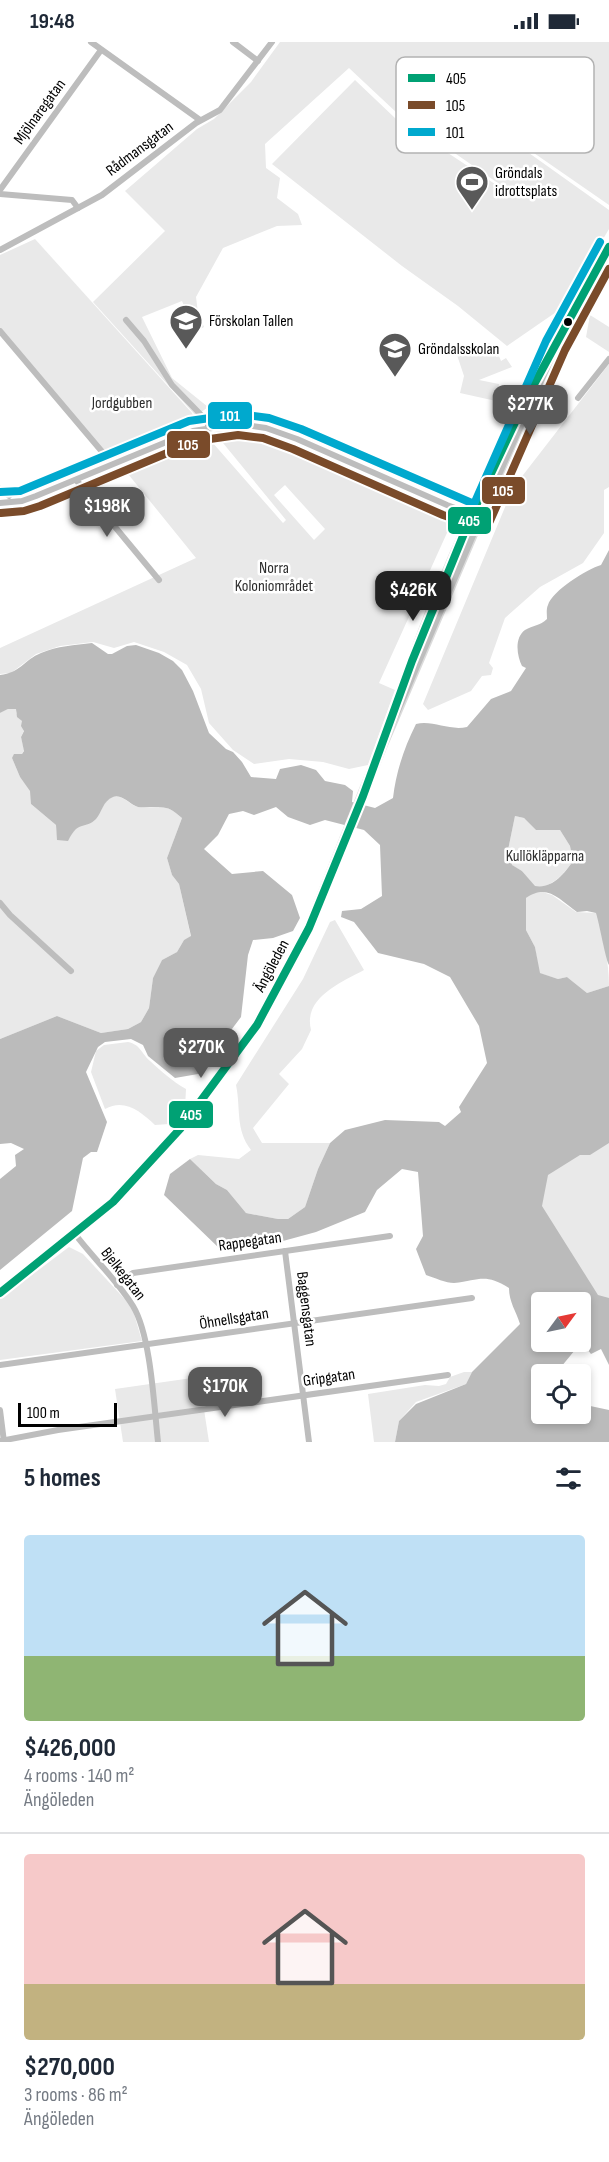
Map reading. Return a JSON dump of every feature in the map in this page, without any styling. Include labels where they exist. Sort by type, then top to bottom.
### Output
[{"type":"main road","name":"Ängöleden","points":[[0,1293],[113,1202],[180,1129],[257,1025],[309,928],[476,515],[556,345],[609,247]]},
{"type":"street","points":[[92,42],[200,120]]},
{"type":"street","points":[[232,42],[258,61]]},
{"type":"street","name":"Rådmansgatan","points":[[0,250],[102,195],[200,120],[220,110],[272,42]]},
{"type":"street","name":"Mjölnaregatan","points":[[0,192],[102,50]]},
{"type":"street","points":[[0,192],[72,200],[78,208]]},
{"type":"street","points":[[126,320],[144,340],[172,385],[205,419],[209,427]]},
{"type":"street","points":[[0,331],[104,454]]},
{"type":"street","points":[[578,398],[609,359]]},
{"type":"street","points":[[0,503],[22,501],[76,481],[193,430],[238,424],[266,428],[297,439],[447,505],[476,515]]},
{"type":"street","points":[[76,481],[159,580]]},
{"type":"street","points":[[0,489],[9,496]]},
{"type":"street","points":[[0,903],[71,971]]},
{"type":"street","name":"Bjelkegatan","points":[[75,1234],[133,1306],[138,1317],[145,1346],[158,1442]]},
{"type":"street","name":"Rappegatan","points":[[117,1285],[133,1273],[390,1236]]},
{"type":"street","name":"Baggensgatan","points":[[285,1251],[309,1442]]},
{"type":"street","name":"Öhnellsgatan","points":[[0,1365],[472,1298]]},
{"type":"street","name":"Gripgatan","points":[[3,1441],[155,1416],[448,1375]]},
{"type":"street","points":[[0,1410],[3,1441]]},
{"type":"green space","points":[[280,42],[609,42],[609,205],[534,153],[594,153],[594,57],[396,57],[396,112],[349,68],[265,144],[266,168],[280,178],[277,198],[298,214],[302,225],[277,226],[223,248],[196,297],[198,313],[204,327],[195,332],[182,301],[142,317],[172,378],[208,407],[196,416],[93,302],[165,231],[125,191],[197,129],[214,119],[251,82]]},
{"type":"green space","points":[[355,80],[396,119],[396,153],[448,153],[504,190],[505,188],[455,153],[529,153],[609,210],[609,229],[562,308],[507,346],[272,164]]},
{"type":"green space","name":"Jordgubben","points":[[35,239],[195,419],[110,457],[105,452],[0,327],[0,255]]},
{"type":"green space","points":[[590,315],[609,327],[609,352],[586,337]]},
{"type":"green space","points":[[489,343],[497,351],[495,352],[496,357],[499,356],[501,361],[506,358],[512,367],[479,380],[499,384],[496,401],[460,393],[464,376],[457,355]]},
{"type":"green space","points":[[609,364],[609,487],[604,490],[604,533],[583,563],[540,587],[505,618],[489,663],[493,668],[491,675],[482,676],[471,691],[428,710],[423,704],[513,488]]},
{"type":"green space","name":"Norra Koloniområdet","points":[[236,429],[283,440],[393,491],[451,524],[379,683],[395,690],[368,765],[349,769],[323,762],[289,759],[254,764],[233,750],[209,723],[201,689],[187,665],[164,652],[134,642],[114,648],[93,642],[60,646],[36,654],[11,673],[0,674],[0,648],[196,558],[124,469],[167,448],[205,434],[283,523],[286,520],[214,432]],"holes":[[[285,485],[325,529],[314,540],[274,495]]]},
{"type":"green space","points":[[8,709],[17,709],[16,713],[22,721],[24,730],[21,737],[24,750],[22,754],[12,758],[20,777],[31,791],[31,804],[56,825],[57,834],[72,833],[81,824],[92,821],[104,804],[115,796],[137,806],[162,807],[175,812],[182,818],[167,858],[172,875],[179,884],[191,937],[184,940],[177,952],[162,960],[153,978],[149,1008],[141,1022],[128,1029],[101,1033],[57,1016],[0,1039],[0,713]]},
{"type":"green space","name":"Kullökläpparna","points":[[515,816],[524,818],[536,830],[560,830],[570,846],[573,861],[552,883],[535,887],[522,871],[511,865],[508,850]]},
{"type":"green space","name":"Kullökläpparna","points":[[536,890],[552,895],[576,912],[597,913],[607,959],[609,986],[587,993],[567,977],[558,979],[539,973],[535,947],[526,930],[526,898]]},
{"type":"green space","points":[[335,920],[364,970],[335,986],[318,1000],[310,1019],[311,1030],[302,1049],[279,1074],[289,1084],[253,1128],[262,1143],[330,1143],[305,1207],[288,1219],[246,1213],[227,1190],[216,1184],[190,1159],[198,1155],[239,1159],[251,1150],[241,1127],[236,1085],[303,979],[330,922]]},
{"type":"green space","points":[[128,1042],[138,1047],[158,1068],[186,1089],[185,1108],[169,1124],[155,1125],[138,1111],[126,1106],[112,1106],[105,1109],[91,1072],[96,1051],[104,1045]]},
{"type":"green space","points":[[609,1064],[609,1334],[591,1306],[591,1292],[582,1292],[542,1228],[537,1104]]},
{"type":"green space","points":[[69,1247],[83,1254],[132,1307],[142,1341],[0,1360],[0,1299]]},
{"type":"green space","points":[[472,1372],[466,1384],[416,1402],[399,1421],[395,1442],[374,1442],[368,1394],[425,1385],[439,1386],[446,1384],[450,1377]]},
{"type":"green space","points":[[199,1377],[209,1442],[123,1442],[115,1389]]},
{"type":"shaded area","points":[[609,550],[609,965],[596,913],[577,912],[553,894],[540,892],[526,898],[526,930],[535,947],[540,973],[558,979],[567,977],[587,993],[609,986],[609,1143],[590,1155],[580,1155],[548,1175],[542,1206],[598,1295],[609,1298],[609,1365],[601,1349],[591,1354],[589,1352],[591,1292],[531,1292],[531,1352],[573,1352],[563,1364],[531,1364],[531,1424],[591,1424],[591,1406],[609,1410],[609,1442],[395,1442],[399,1421],[416,1404],[466,1384],[472,1372],[520,1324],[511,1302],[509,1288],[501,1283],[482,1279],[451,1283],[426,1275],[416,1249],[423,1236],[418,1172],[402,1169],[377,1190],[365,1212],[316,1232],[272,1244],[220,1249],[164,1195],[170,1174],[190,1159],[216,1184],[227,1190],[246,1213],[288,1219],[305,1207],[330,1143],[345,1130],[385,1120],[439,1122],[445,1126],[461,1112],[459,1107],[487,1063],[479,1026],[450,977],[424,964],[378,953],[354,922],[341,917],[342,911],[361,909],[382,896],[380,845],[364,830],[325,820],[310,825],[288,817],[276,807],[254,815],[243,811],[229,814],[218,835],[204,849],[232,874],[263,871],[292,895],[300,918],[293,931],[273,938],[253,940],[248,955],[241,1017],[198,1074],[175,1078],[148,1056],[143,1045],[131,1039],[105,1042],[98,1047],[86,1072],[107,1122],[97,1152],[91,1152],[83,1158],[72,1211],[0,1270],[0,1179],[16,1166],[15,1155],[24,1149],[11,1143],[0,1144],[0,1039],[57,1016],[101,1033],[128,1029],[141,1022],[149,1008],[153,978],[162,960],[177,952],[184,940],[191,936],[179,884],[172,875],[167,858],[182,818],[168,809],[138,807],[116,796],[107,801],[96,819],[75,830],[68,841],[57,840],[56,825],[31,804],[30,791],[20,777],[12,758],[14,754],[22,754],[24,751],[21,737],[24,731],[16,709],[8,709],[0,713],[0,675],[12,672],[41,653],[73,645],[92,643],[108,654],[112,654],[127,646],[136,645],[159,653],[173,661],[182,670],[193,691],[209,733],[226,749],[233,752],[251,777],[276,779],[280,769],[301,765],[316,770],[325,781],[345,785],[353,791],[352,802],[375,808],[393,798],[401,760],[416,724],[467,727],[491,699],[511,691],[526,668],[522,666],[518,652],[518,642],[522,633],[547,619],[548,605],[556,593],[601,565]],"holes":[[[515,816],[524,818],[536,830],[560,830],[570,846],[573,861],[562,875],[547,885],[535,886],[522,871],[512,865],[508,850]]]},
{"type":"transit line","name":"101","points":[[0,492],[20,491],[189,421],[238,414],[269,418],[301,429],[474,504],[546,341],[600,242]]},
{"type":"transit line","name":"405","points":[[0,1293],[113,1202],[180,1129],[257,1025],[309,928],[363,796],[412,661],[472,514],[526,399],[609,247]]},
{"type":"transit line","name":"105","points":[[1,513],[24,511],[40,506],[196,441],[238,435],[263,438],[293,449],[443,515],[477,527],[484,527],[490,521],[565,350],[609,269]]},
{"type":"place","name":"Gröndals idrottsplats","points":[[472,211]]},
{"type":"place","name":"Förskolan Tallen","points":[[186,350]]},
{"type":"place","name":"Gröndalsskolan","points":[[395,378]]}]
